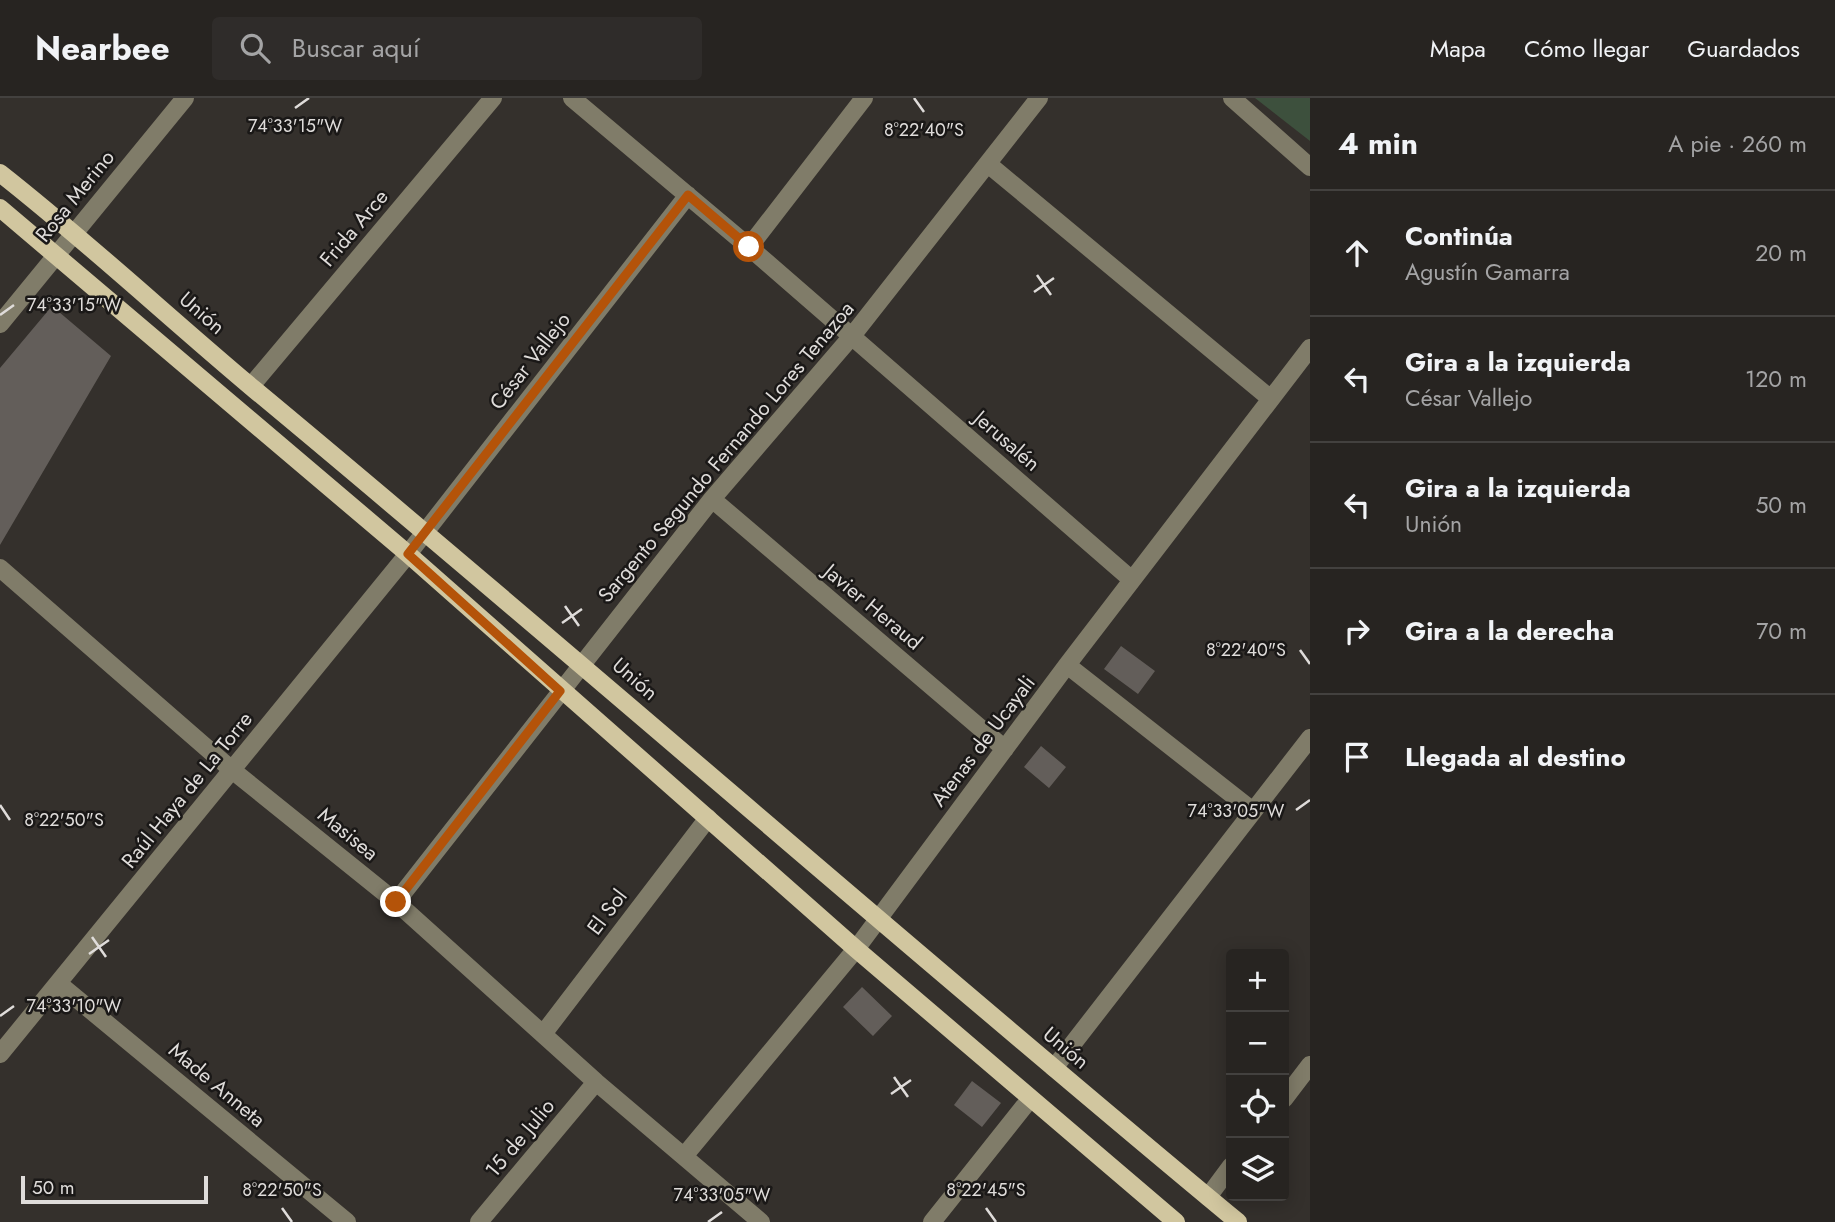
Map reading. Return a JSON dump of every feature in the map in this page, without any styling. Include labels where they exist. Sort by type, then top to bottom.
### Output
[{"type":"main road","name":"Unión","points":[[0,173],[75,232],[251,386],[427,531],[879,919],[1238,1222]]},
{"type":"main road","points":[[0,208],[57,254],[243,417],[408,554],[560,691],[708,817],[856,949],[1176,1222]]},
{"type":"street","name":"Rosa Merino","points":[[0,324],[185,98]]},
{"type":"street","name":"Frida Arce","points":[[251,386],[493,98]]},
{"type":"street","name":"Jerusalén","points":[[572,98],[749,247],[1132,580]]},
{"type":"street","points":[[749,247],[864,98]]},
{"type":"street","name":"Sargento Segundo Fernando Lores Tenazoa","points":[[396,902],[712,499],[852,336],[1040,98]]},
{"type":"street","points":[[1232,98],[1310,167]]},
{"type":"street","points":[[988,164],[1270,399]]},
{"type":"street","name":"César Vallejo","points":[[408,554],[688,195]]},
{"type":"street","name":"Atenas de Ucayali","points":[[685,1155],[856,949],[1067,665],[1310,348]]},
{"type":"street","name":"Javier Heraud","points":[[712,499],[1005,749]]},
{"type":"street","name":"Raúl Haya de La Torre","points":[[0,1054],[408,554]]},
{"type":"street","name":"Masisea","points":[[0,568],[232,771],[396,902],[596,1082],[761,1222]]},
{"type":"street","points":[[1067,665],[1253,811]]},
{"type":"street","points":[[1054,1068],[1310,738]]},
{"type":"street","name":"El Sol","points":[[542,1034],[708,817]]},
{"type":"street","name":"Made Anneta","points":[[59,984],[347,1222]]},
{"type":"street","points":[[1289,1092],[1310,1065]]},
{"type":"street","name":"15 de Julio","points":[[479,1222],[596,1082]]},
{"type":"street","points":[[932,1222],[1030,1099]]},
{"type":"street","points":[[1208,1197],[1226,1173]]},
{"type":"green space","points":[[1255,98],[1310,98],[1310,141]]},
{"type":"building","points":[[52,306],[111,356],[0,545],[0,368]]},
{"type":"building","points":[[1121,646],[1155,671],[1138,694],[1104,669]]},
{"type":"building","points":[[1041,746],[1066,767],[1049,788],[1024,767]]},
{"type":"building","points":[[862,987],[892,1016],[873,1036],[843,1007]]},
{"type":"building","points":[[972,1081],[1001,1103],[982,1127],[954,1105]]},
{"type":"route","points":[[396,902],[560,691],[408,554],[688,195],[749,247]]}]
